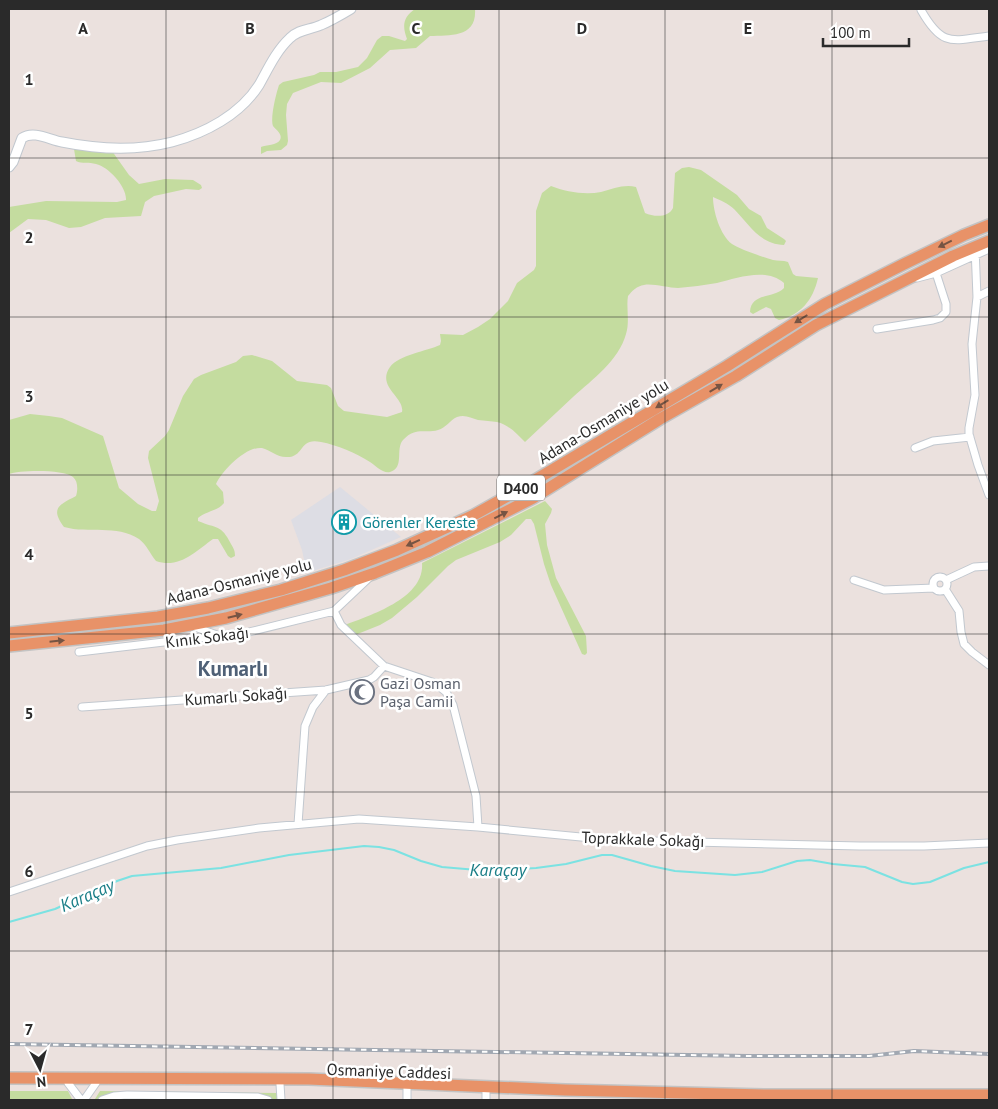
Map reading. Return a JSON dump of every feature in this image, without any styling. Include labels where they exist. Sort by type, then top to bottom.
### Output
[{"type":"highway","name":"Adana-Osmaniye yolu","points":[[9,633],[158,617],[208,608],[282,590],[397,550],[472,516],[515,492],[727,366],[825,304],[912,260],[989,225]]},
{"type":"highway","name":"Adana-Osmaniye yolu","points":[[9,646],[192,626],[270,607],[375,573],[427,552],[533,498],[660,419],[729,380],[816,325],[900,282],[975,251],[989,240]]},
{"type":"highway","points":[[9,1078],[309,1079],[565,1090],[766,1095],[989,1095]]},
{"type":"highway","name":"Osmaniye Caddesi","points":[[9,1086],[68,1083],[348,1084],[486,1095],[769,1100]]},
{"type":"highway","points":[[924,1100],[989,1099]]},
{"type":"street","points":[[9,167],[13,162],[22,138],[30,135],[63,142],[125,147],[159,144],[198,132],[229,116],[250,98],[291,36],[299,31],[328,22],[351,9]]},
{"type":"street","points":[[921,10],[935,31],[947,40],[989,36]]},
{"type":"street","points":[[900,282],[936,273],[975,251],[989,249]]},
{"type":"street","points":[[975,251],[977,297],[972,334],[975,395],[969,428],[970,437],[989,494]]},
{"type":"street","points":[[877,329],[933,320],[944,315],[947,309],[936,273]]},
{"type":"street","points":[[977,297],[989,291]]},
{"type":"street","points":[[915,448],[933,441],[970,437]]},
{"type":"street","points":[[934,588],[934,581],[937,578],[946,580],[974,567],[989,566]]},
{"type":"street","name":"Kınık Sokağı","points":[[79,652],[262,630],[334,611],[375,573]]},
{"type":"street","points":[[854,580],[879,589],[934,588],[939,592],[946,589]]},
{"type":"street","points":[[946,580],[946,589],[959,611],[964,644],[989,665]]},
{"type":"street","points":[[334,611],[340,625],[384,666],[435,683],[449,695],[455,711],[476,796],[478,827]]},
{"type":"street","points":[[192,626],[220,636]]},
{"type":"street","name":"Kumarlı Sokağı","points":[[82,707],[326,690],[369,680],[384,666]]},
{"type":"street","points":[[298,824],[305,726],[314,707],[326,690]]},
{"type":"street","name":"Toprakkale Sokağı","points":[[9,892],[147,846],[177,840],[298,824],[359,818],[612,840],[887,846],[989,843]]},
{"type":"street","points":[[68,1083],[83,1100],[96,1083]]},
{"type":"street","points":[[280,1084],[281,1100]]},
{"type":"street","points":[[407,1088],[407,1100]]},
{"type":"street","points":[[102,1100],[114,1096],[154,1095],[258,1097],[268,1100]]},
{"type":"shaded area","points":[[340,487],[401,537],[351,559],[303,574],[304,560],[302,550],[291,520]]},
{"type":"green space","points":[[415,9],[475,9],[472,25],[461,33],[430,36],[416,48],[390,50],[370,68],[341,83],[321,82],[293,93],[287,104],[287,145],[281,150],[267,151],[261,154],[261,147],[276,143],[281,138],[272,122],[279,85],[283,82],[320,72],[336,72],[358,67],[367,58],[377,40],[382,36],[405,41],[407,39],[404,30],[405,22],[408,15]]},
{"type":"green space","points":[[74,149],[112,151],[129,175],[139,184],[165,179],[193,180],[201,185],[202,188],[199,190],[186,189],[154,196],[145,202],[141,216],[105,218],[81,227],[69,228],[46,220],[28,219],[9,233],[9,207],[46,201],[117,202],[126,200],[124,189],[111,173],[96,164],[76,161]]},
{"type":"green space","points":[[689,167],[701,170],[737,195],[749,209],[761,216],[767,228],[786,241],[784,245],[775,244],[761,237],[732,207],[713,197],[718,222],[724,235],[732,244],[769,259],[788,262],[793,274],[796,276],[818,278],[809,300],[794,314],[779,320],[775,318],[771,309],[766,307],[753,314],[750,312],[754,301],[775,294],[784,288],[784,283],[777,278],[769,276],[751,275],[693,287],[639,286],[628,296],[626,334],[611,361],[525,442],[501,423],[463,416],[455,418],[441,429],[416,432],[408,436],[401,444],[397,467],[390,472],[382,471],[365,459],[346,450],[321,442],[308,442],[296,454],[286,457],[262,448],[256,448],[235,460],[216,484],[223,492],[224,503],[219,508],[198,518],[198,521],[218,528],[224,533],[234,549],[235,556],[231,558],[228,556],[218,539],[213,539],[193,554],[172,563],[156,561],[142,541],[130,534],[112,530],[83,530],[64,527],[58,515],[58,508],[76,496],[77,491],[76,481],[68,474],[41,471],[9,474],[9,420],[30,414],[62,418],[103,436],[119,488],[138,504],[156,511],[159,501],[148,458],[149,451],[169,430],[183,396],[194,379],[236,362],[243,356],[252,355],[272,361],[297,381],[327,385],[331,388],[338,406],[344,411],[387,417],[402,412],[399,401],[386,380],[390,367],[406,356],[440,345],[440,334],[463,335],[490,319],[508,301],[517,283],[534,270],[536,266],[536,211],[542,193],[551,186],[563,190],[589,193],[632,186],[636,187],[645,213],[660,216],[668,214],[673,208],[675,173],[682,168]]},
{"type":"green space","points":[[545,501],[552,509],[545,524],[547,545],[556,578],[586,636],[587,653],[585,655],[582,654],[551,585],[531,519],[526,519],[511,535],[500,542],[456,560],[417,597],[392,618],[380,625],[355,635],[345,625],[382,610],[406,595],[415,586],[421,575],[422,563]]},
{"type":"green space","points":[[9,1091],[68,1091],[72,1099],[95,1099],[100,1091],[277,1093],[277,1100],[9,1100]]},
{"type":"waterway","name":"Karaçay","points":[[9,922],[55,909],[132,876],[221,868],[289,855],[364,846],[394,850],[442,867],[489,871],[536,868],[566,864],[602,855],[612,855],[675,871],[735,875],[762,872],[797,861],[810,860],[865,867],[902,882],[913,884],[930,882],[964,868],[989,862]]},
{"type":"railway","points":[[9,1044],[748,1056],[869,1056],[914,1051],[989,1054]]},
{"type":"place","name":"Görenler Kereste","points":[[344,522]]},
{"type":"place","name":"Gazi Osman Paşa Camii","points":[[362,692]]},
{"type":"district","name":"Kumarlı","points":[[233,668]]}]
